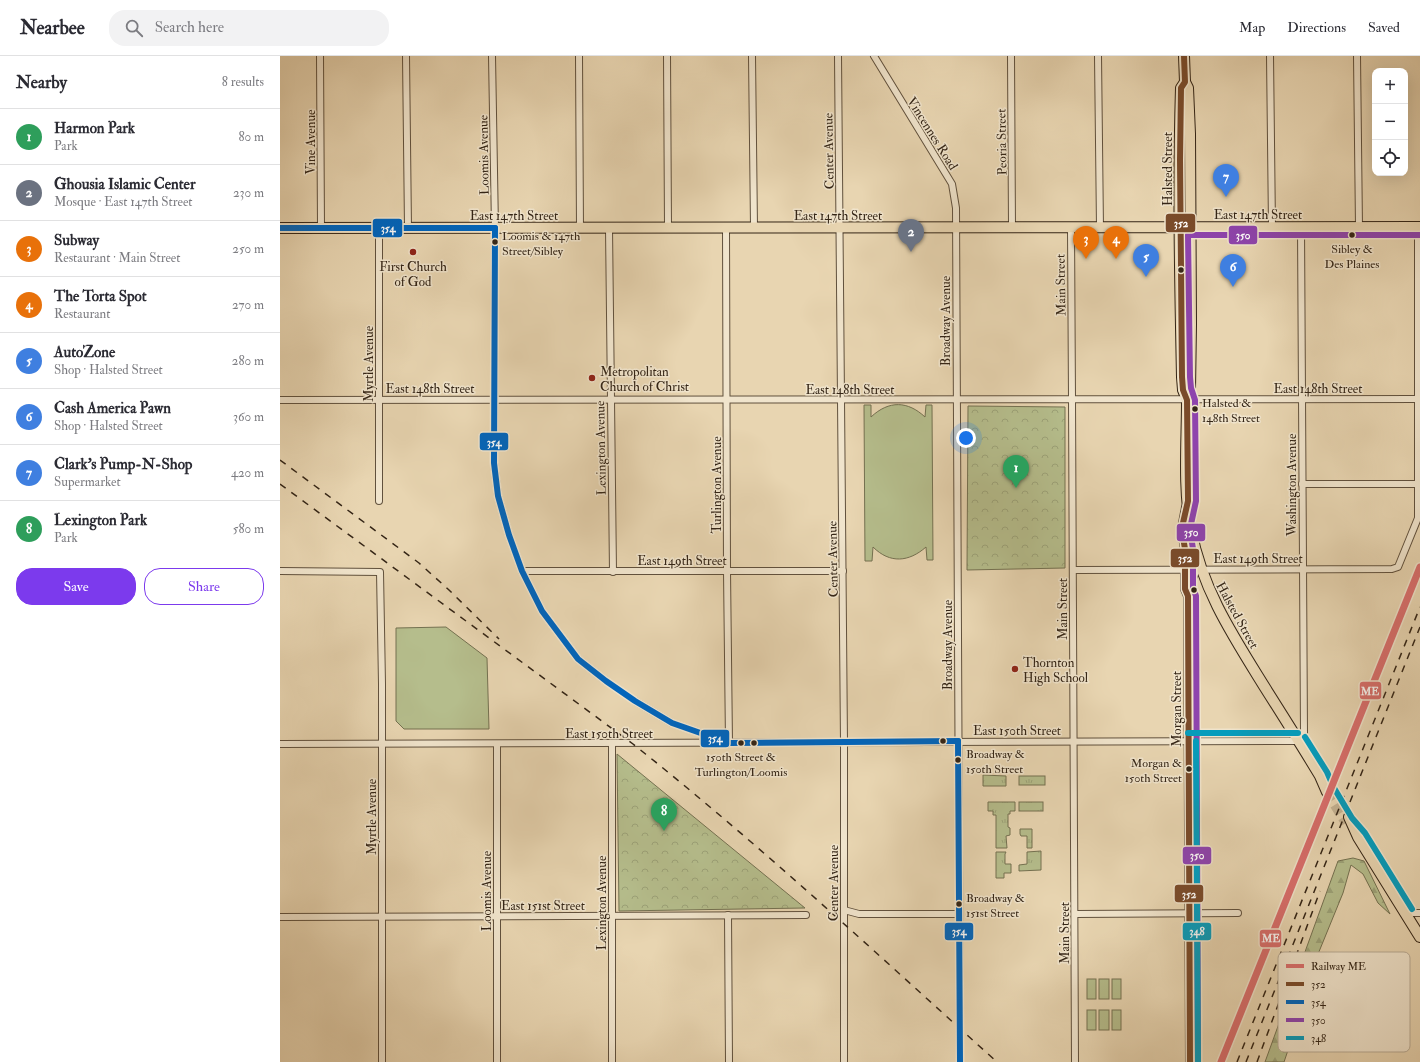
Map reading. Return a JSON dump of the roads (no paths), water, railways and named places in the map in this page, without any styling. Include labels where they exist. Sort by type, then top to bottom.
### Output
[{"type":"main road","name":"Halsted Street","points":[[1184,56],[1185,82],[1188,88],[1185,227],[1190,390],[1187,400],[1188,501],[1191,528],[1199,567],[1219,611],[1329,789]]},
{"type":"main road","name":"East 147th Street","points":[[280,228],[1419,227]]},
{"type":"main road","points":[[1347,820],[1420,937]]},
{"type":"street","name":"Vine Avenue","points":[[320,56],[321,228]]},
{"type":"street","points":[[406,56],[408,228]]},
{"type":"street","name":"Loomis Avenue","points":[[492,56],[495,228],[494,463],[498,496],[509,536],[522,571],[542,611],[578,659],[635,701],[672,723],[729,743]]},
{"type":"street","points":[[579,56],[580,228]]},
{"type":"street","points":[[666,56],[668,227]]},
{"type":"street","points":[[752,56],[754,227]]},
{"type":"street","name":"Center Avenue","points":[[838,56],[843,571],[844,1062]]},
{"type":"street","name":"Vincennes Road","points":[[874,56],[952,184],[956,208],[956,228]]},
{"type":"street","name":"Peoria Street","points":[[1011,56],[1012,228]]},
{"type":"street","points":[[1098,56],[1100,228]]},
{"type":"street","points":[[1270,56],[1272,227]]},
{"type":"street","points":[[1357,56],[1359,227]]},
{"type":"street","name":"Turlington Avenue","points":[[726,227],[729,743]]},
{"type":"street","name":"Washington Avenue","points":[[1298,740],[1304,733],[1301,227]]},
{"type":"street","points":[[1302,484],[1418,484],[1419,227]]},
{"type":"street","name":"Myrtle Avenue","points":[[379,228],[379,501]]},
{"type":"street","name":"Lexington Avenue","points":[[609,228],[613,572]]},
{"type":"street","name":"Broadway Avenue","points":[[956,228],[960,1062]]},
{"type":"street","name":"Main Street","points":[[1070,228],[1075,1062]]},
{"type":"street","name":"East 148th Street","points":[[280,400],[1419,399]]},
{"type":"street","name":"East 149th Street","points":[[1073,570],[1184,570],[1199,567],[1396,569],[1418,518],[1418,484]]},
{"type":"street","name":"Morgan Street","points":[[1188,501],[1183,523],[1185,588],[1188,596]]},
{"type":"street","name":"Morgan Street","points":[[1190,1062],[1188,596],[1191,588],[1191,582],[1199,567]]},
{"type":"street","name":"Myrtle Avenue","points":[[280,571],[380,572],[382,744],[382,1062]]},
{"type":"street","name":"East 149th Street","points":[[522,571],[843,571]]},
{"type":"street","name":"East 150th Street","points":[[280,744],[612,744],[1298,740]]},
{"type":"street","name":"Loomis Avenue","points":[[497,744],[497,1062]]},
{"type":"street","name":"Lexington Avenue","points":[[612,744],[612,1062]]},
{"type":"street","points":[[844,910],[859,914],[959,914]]},
{"type":"street","points":[[1075,914],[1238,913]]},
{"type":"street","points":[[1405,913],[1420,913]]},
{"type":"street","name":"East 151st Street","points":[[280,917],[806,915]]},
{"type":"street","points":[[728,916],[729,1062]]},
{"type":"tunnel","points":[[1327,792],[1346,823]]},
{"type":"railway","points":[[280,460],[419,563],[499,639]]},
{"type":"railway","points":[[280,484],[633,744],[772,860],[997,1062]]},
{"type":"railway","points":[[1281,952],[1420,607]]},
{"type":"railway","points":[[1290,952],[1420,627]]},
{"type":"railway","points":[[1298,952],[1320,891]]},
{"type":"railway","points":[[1237,1062],[1278,960]]},
{"type":"railway","points":[[1246,1062],[1278,982]]},
{"type":"railway","points":[[1257,1062],[1278,1005]]},
{"type":"rail line","name":"ME","points":[[1221,1062],[1420,567]]},
{"type":"place","name":"Clark's Pump-N-Shop","points":[[1226,197]]},
{"type":"place","name":"Sibley & Des Plaines","points":[[1352,235]]},
{"type":"place","name":"Loomis & 147th Street/Sibley","points":[[495,242]]},
{"type":"place","name":"First Church of God","points":[[413,252]]},
{"type":"place","name":"Ghousia Islamic Center","points":[[911,252]]},
{"type":"place","name":"Subway","points":[[1086,259]]},
{"type":"place","name":"The Torta Spot","points":[[1116,259]]},
{"type":"place","name":"AutoZone","points":[[1146,277]]},
{"type":"place","name":"Cash America Pawn","points":[[1233,287]]},
{"type":"place","name":"Metropolitan Church of Christ","points":[[592,378]]},
{"type":"place","name":"Halsted & 148th Street","points":[[1195,409]]},
{"type":"place","name":"Harmon Park","points":[[1016,488]]},
{"type":"place","name":"Thornton High School","points":[[1015,669]]},
{"type":"place","name":"150th Street & Turlington/Loomis","points":[[741,743]]},
{"type":"place","name":"Broadway & 150th Street","points":[[958,760]]},
{"type":"place","name":"Morgan & 150th Street","points":[[1189,769]]},
{"type":"place","name":"Lexington Park","points":[[664,831]]},
{"type":"place","name":"Broadway & 151st Street","points":[[959,904]]}]
